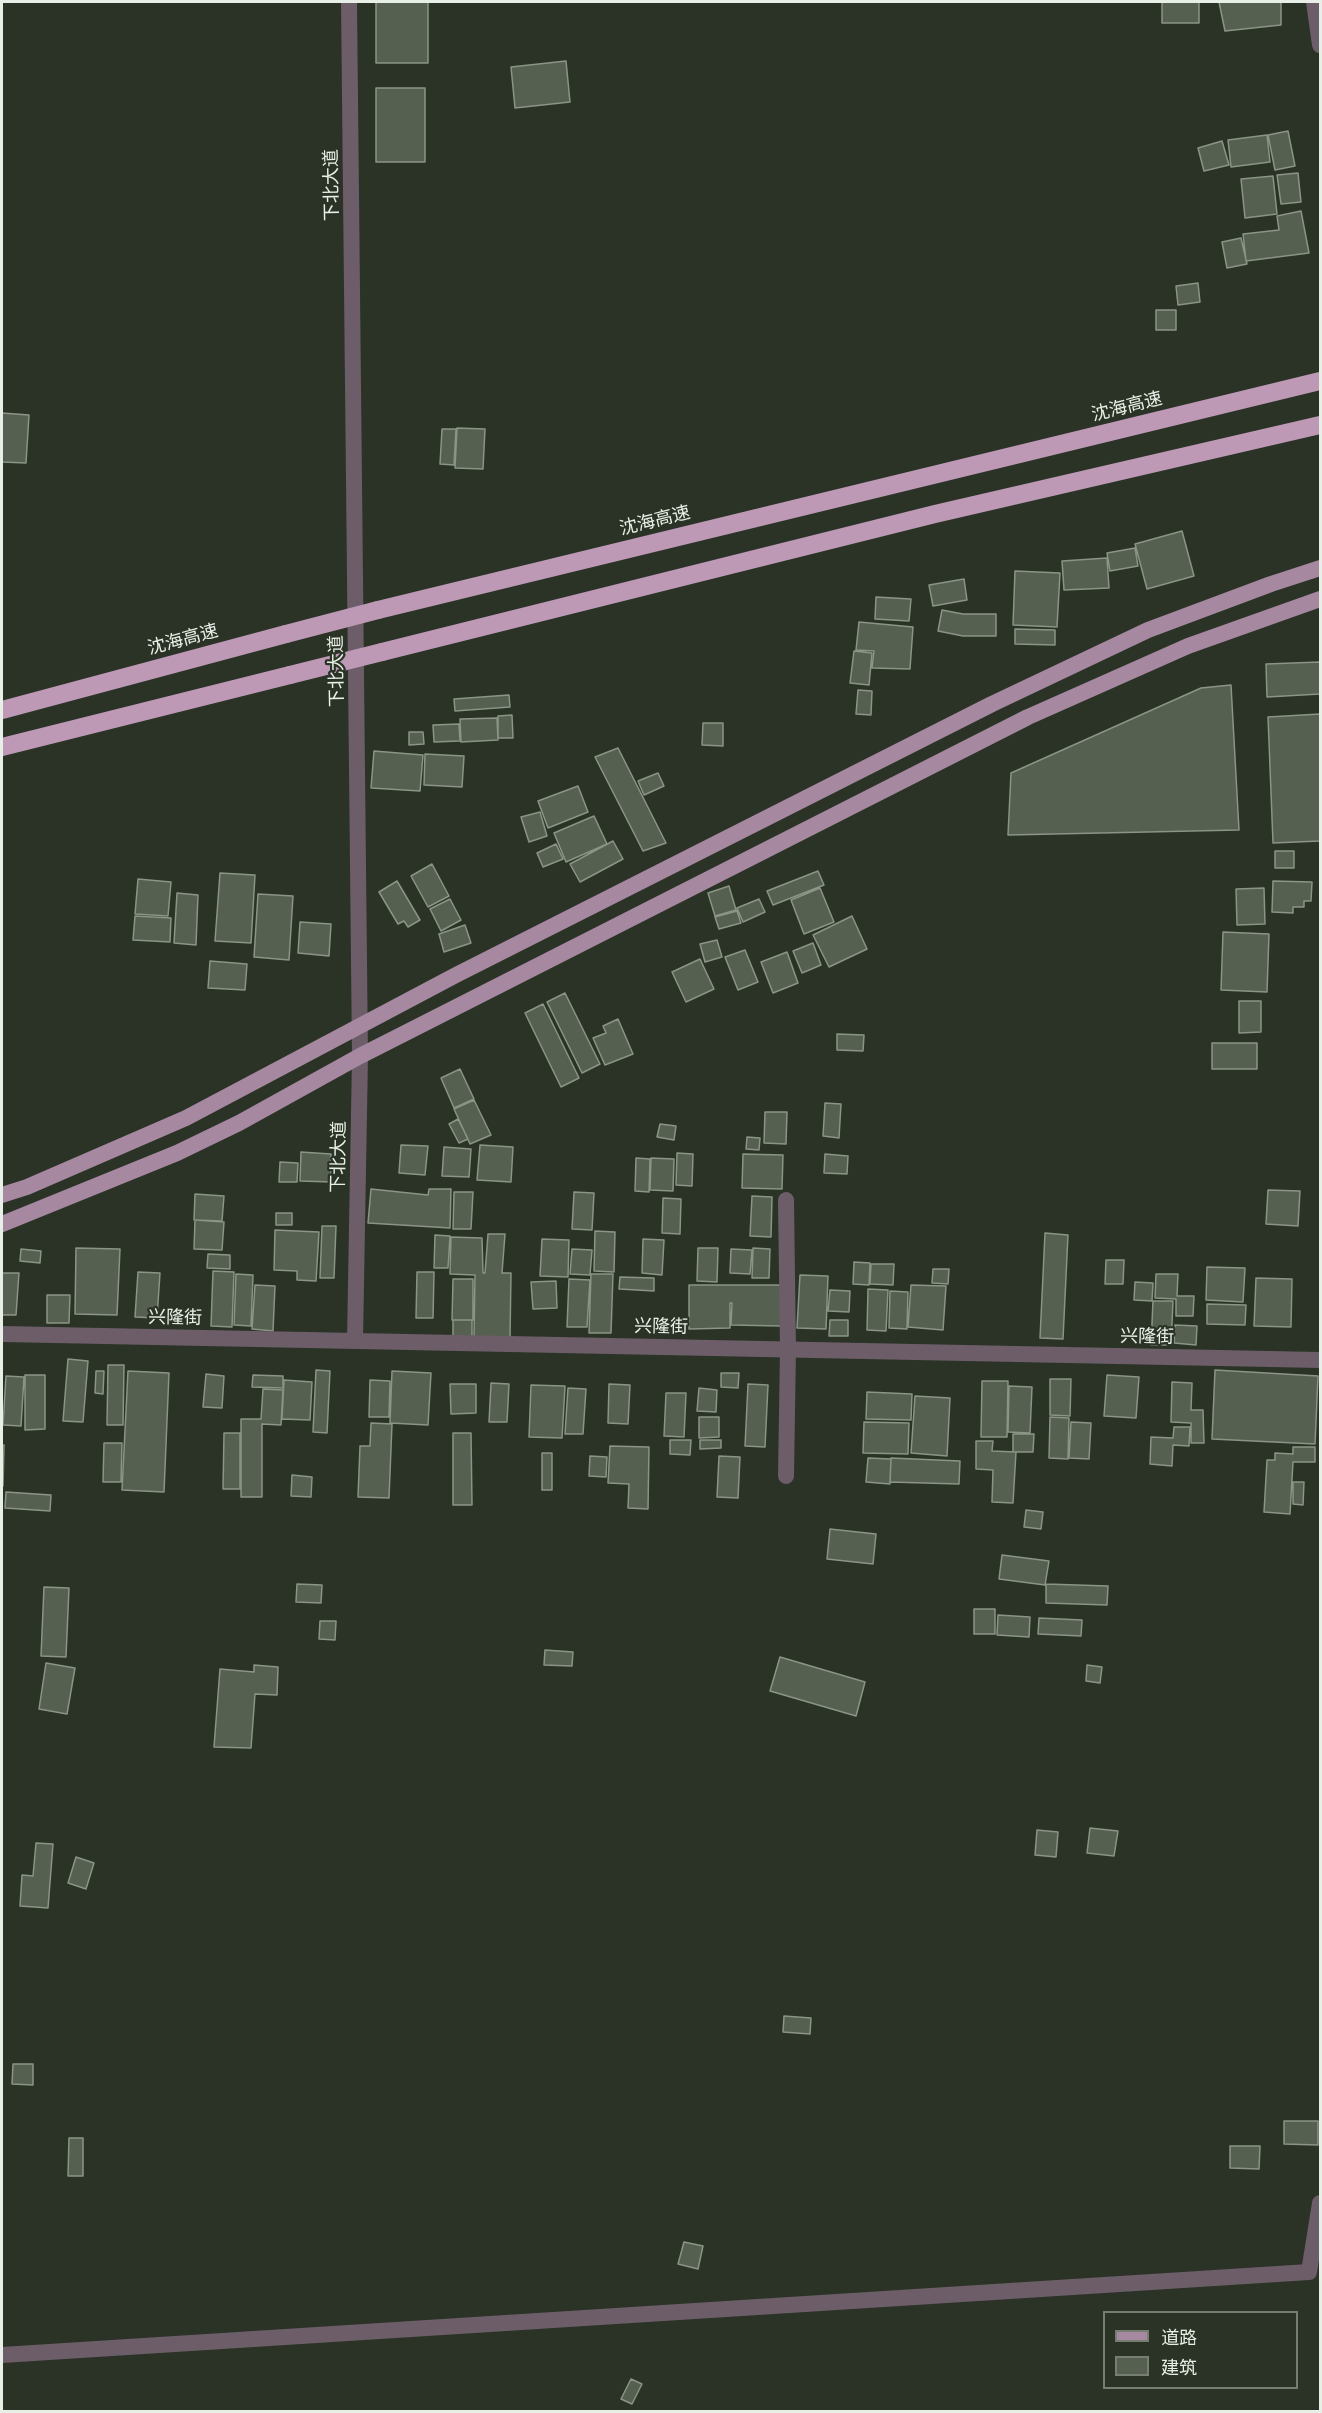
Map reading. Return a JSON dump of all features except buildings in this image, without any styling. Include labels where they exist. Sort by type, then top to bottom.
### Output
[{"type":"highway","name":"沈海高速","points":[[2,710],[378,610],[1320,381]]},
{"type":"highway","points":[[2,747],[934,514],[1320,425]]},
{"type":"main road","points":[[2,1195],[186,1118],[477,964],[992,704],[1148,630],[1320,568]]},
{"type":"main road","points":[[2,1224],[177,1153],[239,1123],[360,1056],[1028,717],[1188,646],[1320,598]]},
{"type":"street","name":"下北大道","points":[[349,2],[360,1026],[355,1341]]},
{"type":"street","points":[[1314,2],[1320,45]]},
{"type":"street","points":[[786,1200],[788,1349],[786,1476]]},
{"type":"street","name":"兴隆街","points":[[2,1334],[1320,1360]]},
{"type":"street","points":[[2,2355],[1315,2271],[1320,2203]]}]
